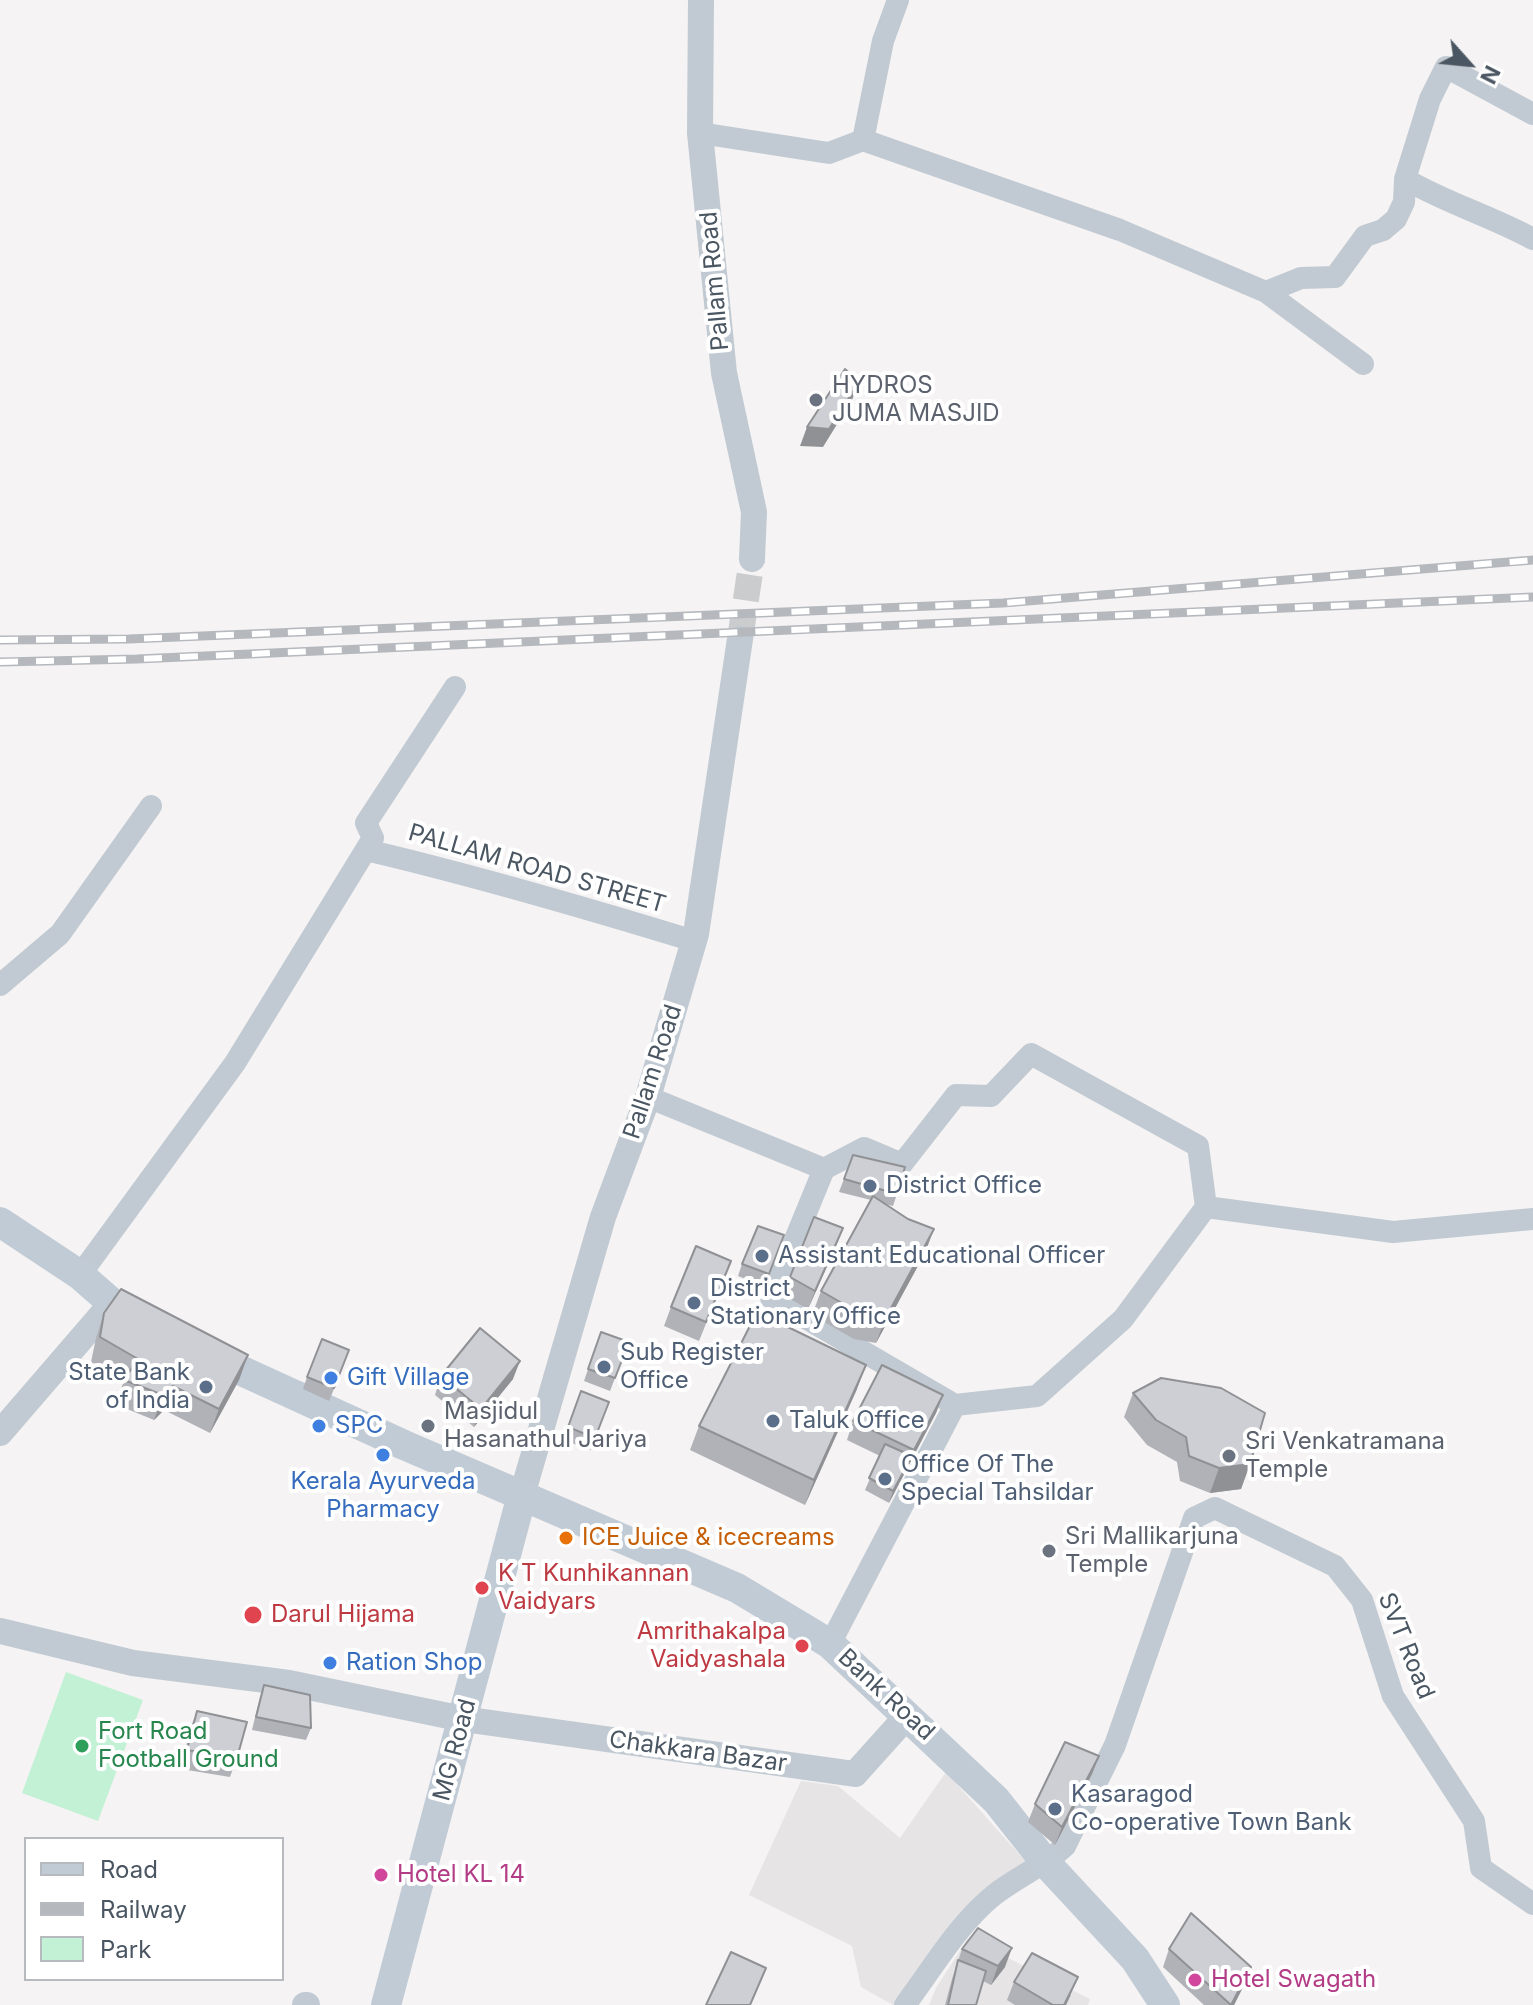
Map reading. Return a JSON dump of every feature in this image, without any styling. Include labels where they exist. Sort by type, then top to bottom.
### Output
[{"type":"main road","name":"Bank Road","points":[[0,1222],[80,1275],[112,1303],[243,1374],[737,1588],[830,1644],[996,1800],[1045,1862],[1135,1959],[1165,2005]]},
{"type":"main road","name":"MG Road","points":[[386,2005],[522,1495]]},
{"type":"street","name":"Pallam Road","points":[[701,0],[700,133],[724,373],[754,512],[752,559]]},
{"type":"street","points":[[863,140],[883,41],[898,0]]},
{"type":"street","points":[[1266,292],[1301,278],[1335,277],[1365,236],[1383,230],[1396,219],[1404,202],[1405,179],[1430,99],[1446,67],[1533,114]]},
{"type":"street","points":[[700,133],[829,153],[863,140],[1120,230],[1266,292],[1363,364]]},
{"type":"street","points":[[1405,179],[1434,196],[1468,206],[1494,223],[1533,239]]},
{"type":"street","name":"Pallam Road","points":[[522,1495],[603,1217],[648,1097],[694,941],[740,639]]},
{"type":"street","points":[[80,1275],[235,1063],[373,838],[366,823],[455,687]]},
{"type":"street","points":[[0,985],[60,934],[151,806]]},
{"type":"street","name":"PALLAM ROAD STREET","points":[[366,850],[459,872],[531,896],[567,902],[694,941]]},
{"type":"street","points":[[1031,1054],[1198,1146],[1206,1207],[1123,1319],[1037,1396],[955,1405],[771,1298],[824,1169],[864,1148],[902,1164],[956,1095],[991,1096],[1031,1054]]},
{"type":"street","points":[[648,1097],[824,1169]]},
{"type":"street","points":[[1206,1207],[1393,1232],[1533,1219]]},
{"type":"street","points":[[0,1433],[112,1303]]},
{"type":"street","points":[[830,1644],[955,1405]]},
{"type":"street","name":"SVT Road","points":[[1045,1862],[1065,1846],[1115,1745],[1194,1518],[1215,1508],[1335,1566],[1353,1588],[1362,1600],[1393,1696],[1474,1821],[1481,1868],[1533,1904]]},
{"type":"street","points":[[0,1631],[133,1663],[289,1683],[463,1719]]},
{"type":"street","name":"Chakkara Bazar","points":[[463,1719],[855,1774],[908,1715]]},
{"type":"street","points":[[905,2005],[946,1949],[992,1896],[1045,1862]]},
{"type":"shaded area","points":[[946,1772],[1026,1862],[902,2005],[893,2005],[861,1987],[852,1946],[749,1895],[801,1781],[838,1786],[900,1838]]},
{"type":"shaded area","points":[[968,1938],[1090,1999],[1088,2005],[929,2005],[936,1988]]},
{"type":"green space","name":"Fort Road Football Ground","points":[[66,1672],[143,1700],[98,1821],[22,1793]]},
{"type":"building","points":[[845,369],[859,382],[829,429],[807,427]]},
{"type":"building","points":[[853,1155],[905,1167],[897,1194],[844,1179]]},
{"type":"building","points":[[873,1196],[908,1219],[934,1229],[885,1319],[863,1315],[821,1291]]},
{"type":"building","points":[[814,1217],[843,1228],[815,1291],[790,1277]]},
{"type":"building","name":"Assistant Educational Officer","points":[[758,1226],[784,1235],[769,1274],[742,1264]]},
{"type":"building","name":"District Stationary Office","points":[[696,1246],[731,1261],[706,1322],[671,1307]]},
{"type":"building","points":[[121,1289],[248,1355],[219,1409],[173,1386],[163,1395],[124,1380],[138,1359],[100,1337],[104,1313]]},
{"type":"building","name":"Taluk Office","points":[[757,1312],[866,1365],[814,1480],[699,1426]]},
{"type":"building","points":[[480,1328],[520,1361],[481,1409],[441,1376]]},
{"type":"building","name":"Sub Register Office","points":[[601,1332],[629,1342],[615,1378],[588,1369]]},
{"type":"building","points":[[322,1339],[349,1350],[334,1388],[307,1377]]},
{"type":"building","points":[[882,1365],[943,1395],[914,1450],[853,1421]]},
{"type":"building","points":[[1161,1378],[1221,1388],[1265,1413],[1250,1464],[1219,1468],[1189,1456],[1186,1437],[1156,1420],[1133,1393]]},
{"type":"building","points":[[581,1391],[609,1402],[595,1438],[568,1427]]},
{"type":"building","name":"Office Of The Special Tahsildar","points":[[885,1444],[912,1456],[893,1491],[869,1478]]},
{"type":"building","points":[[264,1685],[310,1695],[311,1728],[256,1717]]},
{"type":"building","points":[[197,1711],[247,1722],[237,1758],[187,1750]]},
{"type":"building","name":"Kasaragod Co-operative Town Bank","points":[[1065,1742],[1099,1756],[1062,1827],[1035,1804]]},
{"type":"building","points":[[1191,1913],[1251,1967],[1231,2005],[1169,1949]]},
{"type":"building","points":[[978,1928],[1012,1948],[998,1966],[962,1949]]},
{"type":"building","points":[[731,1952],[766,1968],[750,2005],[706,2005]]},
{"type":"building","points":[[1032,1953],[1078,1977],[1064,2005],[1053,2005],[1014,1982]]},
{"type":"building","points":[[958,1960],[986,1971],[976,2005],[948,2005]]},
{"type":"tunnel","points":[[740,639],[752,559]]},
{"type":"railway","points":[[0,640],[129,639],[1003,603],[1533,560]]},
{"type":"railway","points":[[0,662],[137,659],[1533,597]]},
{"type":"place","name":"HYDROS JUMA MASJID","points":[[816,400]]},
{"type":"place","name":"District Office","points":[[870,1186]]},
{"type":"place","name":"Assistant Educational Officer","points":[[762,1256]]},
{"type":"place","name":"District Stationary Office","points":[[694,1303]]},
{"type":"place","name":"Sub Register Office","points":[[604,1367]]},
{"type":"place","name":"Gift Village","points":[[331,1378]]},
{"type":"place","name":"State Bank of India","points":[[206,1387]]},
{"type":"place","name":"Taluk Office","points":[[773,1421]]},
{"type":"place","name":"SPC","points":[[319,1426]]},
{"type":"place","name":"Masjidul Hasanathul Jariya","points":[[428,1426]]},
{"type":"place","name":"Kerala Ayurveda Pharmacy","points":[[383,1455]]},
{"type":"place","name":"Sri Venkatramana Temple","points":[[1229,1456]]},
{"type":"place","name":"Office Of The Special Tahsildar","points":[[885,1479]]},
{"type":"place","name":"ICE Juice & icecreams","points":[[566,1538]]},
{"type":"place","name":"Sri Mallikarjuna Temple","points":[[1049,1551]]},
{"type":"place","name":"K T Kunhikannan Vaidyars","points":[[482,1588]]},
{"type":"place","name":"Darul Hijama","points":[[253,1615]]},
{"type":"place","name":"Amrithakalpa Vaidyashala","points":[[802,1646]]},
{"type":"place","name":"Ration Shop","points":[[330,1663]]},
{"type":"place","name":"Fort Road Football Ground","points":[[82,1746]]},
{"type":"place","name":"Kasaragod Co-operative Town Bank","points":[[1055,1809]]},
{"type":"place","name":"Hotel KL 14","points":[[381,1875]]},
{"type":"place","name":"Hotel Swagath","points":[[1195,1980]]}]
